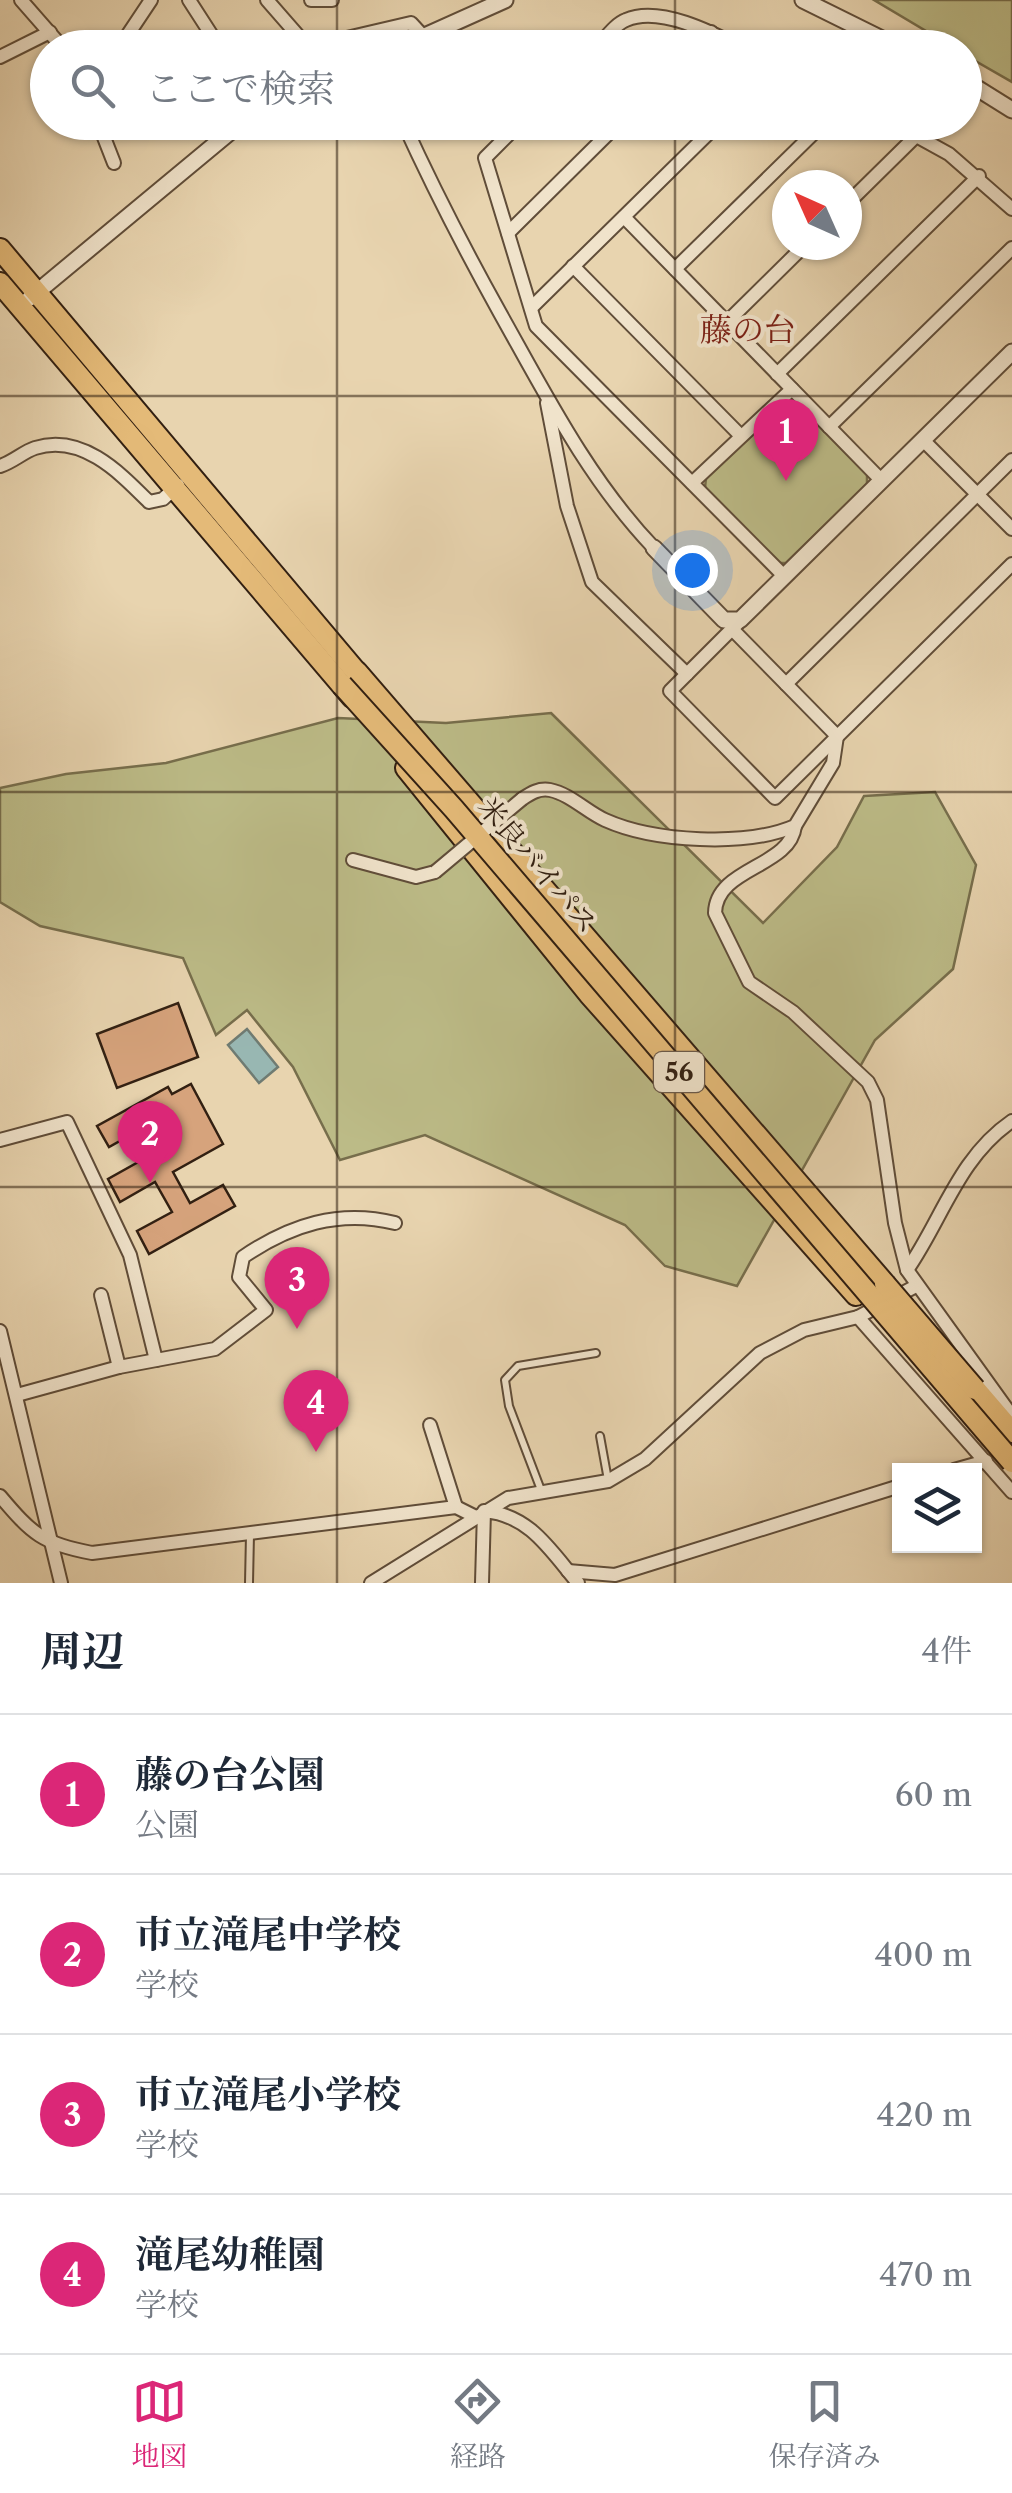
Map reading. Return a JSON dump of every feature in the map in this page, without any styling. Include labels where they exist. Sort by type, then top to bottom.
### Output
[{"type":"main road","name":"56","points":[[0,249],[28,299]]},
{"type":"main road","name":"56","points":[[0,283],[28,299]]},
{"type":"main road","name":"米良バイパス","points":[[28,299],[1012,1449]]},
{"type":"main road","name":"米良バイパス","points":[[350,678],[454,809],[1012,1462]]},
{"type":"main road","points":[[350,678],[1012,1432]]},
{"type":"main road","points":[[350,678],[589,994],[1012,1474]]},
{"type":"street","points":[[20,0],[48,30]]},
{"type":"street","points":[[131,30],[151,0]]},
{"type":"street","points":[[189,0],[208,30]]},
{"type":"street","points":[[267,0],[294,30]]},
{"type":"street","points":[[311,0],[332,0]]},
{"type":"street","points":[[438,30],[505,0]]},
{"type":"street","points":[[803,0],[864,30]]},
{"type":"street","points":[[614,30],[624,20],[648,16],[703,30]]},
{"type":"street","points":[[380,30],[411,23],[418,30]]},
{"type":"street","points":[[0,58],[30,42]]},
{"type":"street","points":[[982,91],[1012,110]]},
{"type":"street","points":[[105,140],[114,164]]},
{"type":"street","points":[[28,299],[220,140]]},
{"type":"street","points":[[411,140],[462,250],[545,396],[623,516],[724,620],[736,622],[748,614]]},
{"type":"street","points":[[503,140],[485,158],[536,326],[785,577]]},
{"type":"street","points":[[508,233],[602,140]]},
{"type":"street","points":[[531,308],[702,140]]},
{"type":"street","points":[[675,270],[807,140]]},
{"type":"street","points":[[862,189],[912,140]]},
{"type":"street","points":[[925,140],[979,176],[1012,209]]},
{"type":"street","points":[[777,374],[979,176]]},
{"type":"street","points":[[624,217],[882,481]]},
{"type":"street","points":[[829,427],[1012,248]]},
{"type":"street","points":[[726,322],[790,260]]},
{"type":"street","points":[[574,266],[741,436]]},
{"type":"street","points":[[1012,352],[670,691],[775,798],[1012,564]]},
{"type":"street","points":[[692,483],[792,389]]},
{"type":"street","points":[[545,396],[568,506],[592,582],[687,674]]},
{"type":"street","points":[[923,440],[1012,529]]},
{"type":"street","points":[[0,466],[36,447],[78,449],[109,462],[150,502],[181,480]]},
{"type":"street","points":[[786,684],[1012,460]]},
{"type":"street","points":[[732,629],[837,736]]},
{"type":"street","points":[[837,736],[833,763],[794,833],[780,849],[726,886],[715,901],[715,913],[749,982],[793,1012],[873,1091],[907,1270],[1012,1416]]},
{"type":"street","points":[[353,860],[416,877],[434,872],[536,790],[552,790],[604,820],[640,832],[754,838],[795,826]]},
{"type":"street","points":[[0,1140],[66,1122],[130,1255],[156,1360]]},
{"type":"street","points":[[907,1270],[960,1176],[986,1143],[1012,1122]]},
{"type":"street","points":[[17,1395],[118,1367],[215,1349],[266,1310],[239,1277],[242,1256],[308,1223],[334,1218],[375,1218],[396,1223]]},
{"type":"street","points":[[371,1583],[508,1498],[608,1481],[645,1460],[760,1354],[804,1330],[858,1316],[916,1286]]},
{"type":"street","points":[[102,1295],[118,1367]]},
{"type":"street","points":[[858,1316],[1012,1492]]},
{"type":"street","points":[[0,1331],[61,1583]]},
{"type":"street","points":[[430,1425],[456,1507]]},
{"type":"street","points":[[979,1463],[986,1461]]},
{"type":"street","points":[[568,1571],[615,1576],[892,1489]]},
{"type":"street","points":[[0,1496],[36,1536],[52,1545],[92,1552],[456,1507],[479,1514],[508,1513],[524,1523],[578,1583]]},
{"type":"street","points":[[479,1514],[482,1583]]},
{"type":"lane","points":[[541,1490],[509,1406],[505,1380],[518,1366],[596,1354]]},
{"type":"lane","points":[[600,1436],[608,1481]]},
{"type":"lane","points":[[249,1583],[250,1534]]},
{"type":"shaded area","points":[[874,0],[1012,0],[1012,82],[982,65],[982,30],[924,30]]},
{"type":"shaded area","points":[[791,396],[867,475],[867,484],[786,563],[779,563],[705,488],[706,478]]},
{"type":"shaded area","points":[[551,713],[763,923],[837,847],[864,796],[935,792],[976,865],[953,969],[875,1040],[737,1286],[665,1266],[625,1225],[425,1135],[340,1160],[293,1067],[247,1010],[216,1035],[183,958],[40,926],[0,902],[0,788],[66,774],[166,763],[338,718],[446,723]]},
{"type":"water","points":[[247,1029],[278,1067],[259,1083],[228,1045]]},
{"type":"building","points":[[178,1003],[198,1057],[117,1088],[97,1034]]},
{"type":"building","points":[[191,1084],[223,1144],[173,1172],[190,1203],[223,1185],[235,1206],[149,1254],[137,1231],[172,1212],[155,1182],[120,1202],[108,1179],[165,1147],[152,1123],[109,1147],[97,1126],[168,1087],[172,1094]]},
{"type":"place","name":"藤の台公園","points":[[786,481]]},
{"type":"place","name":"市立滝尾中学校","points":[[150,1183]]},
{"type":"place","name":"市立滝尾小学校","points":[[297,1329]]},
{"type":"place","name":"滝尾幼稚園","points":[[316,1452]]},
{"type":"district","name":"藤の台","points":[[748,330]]}]
